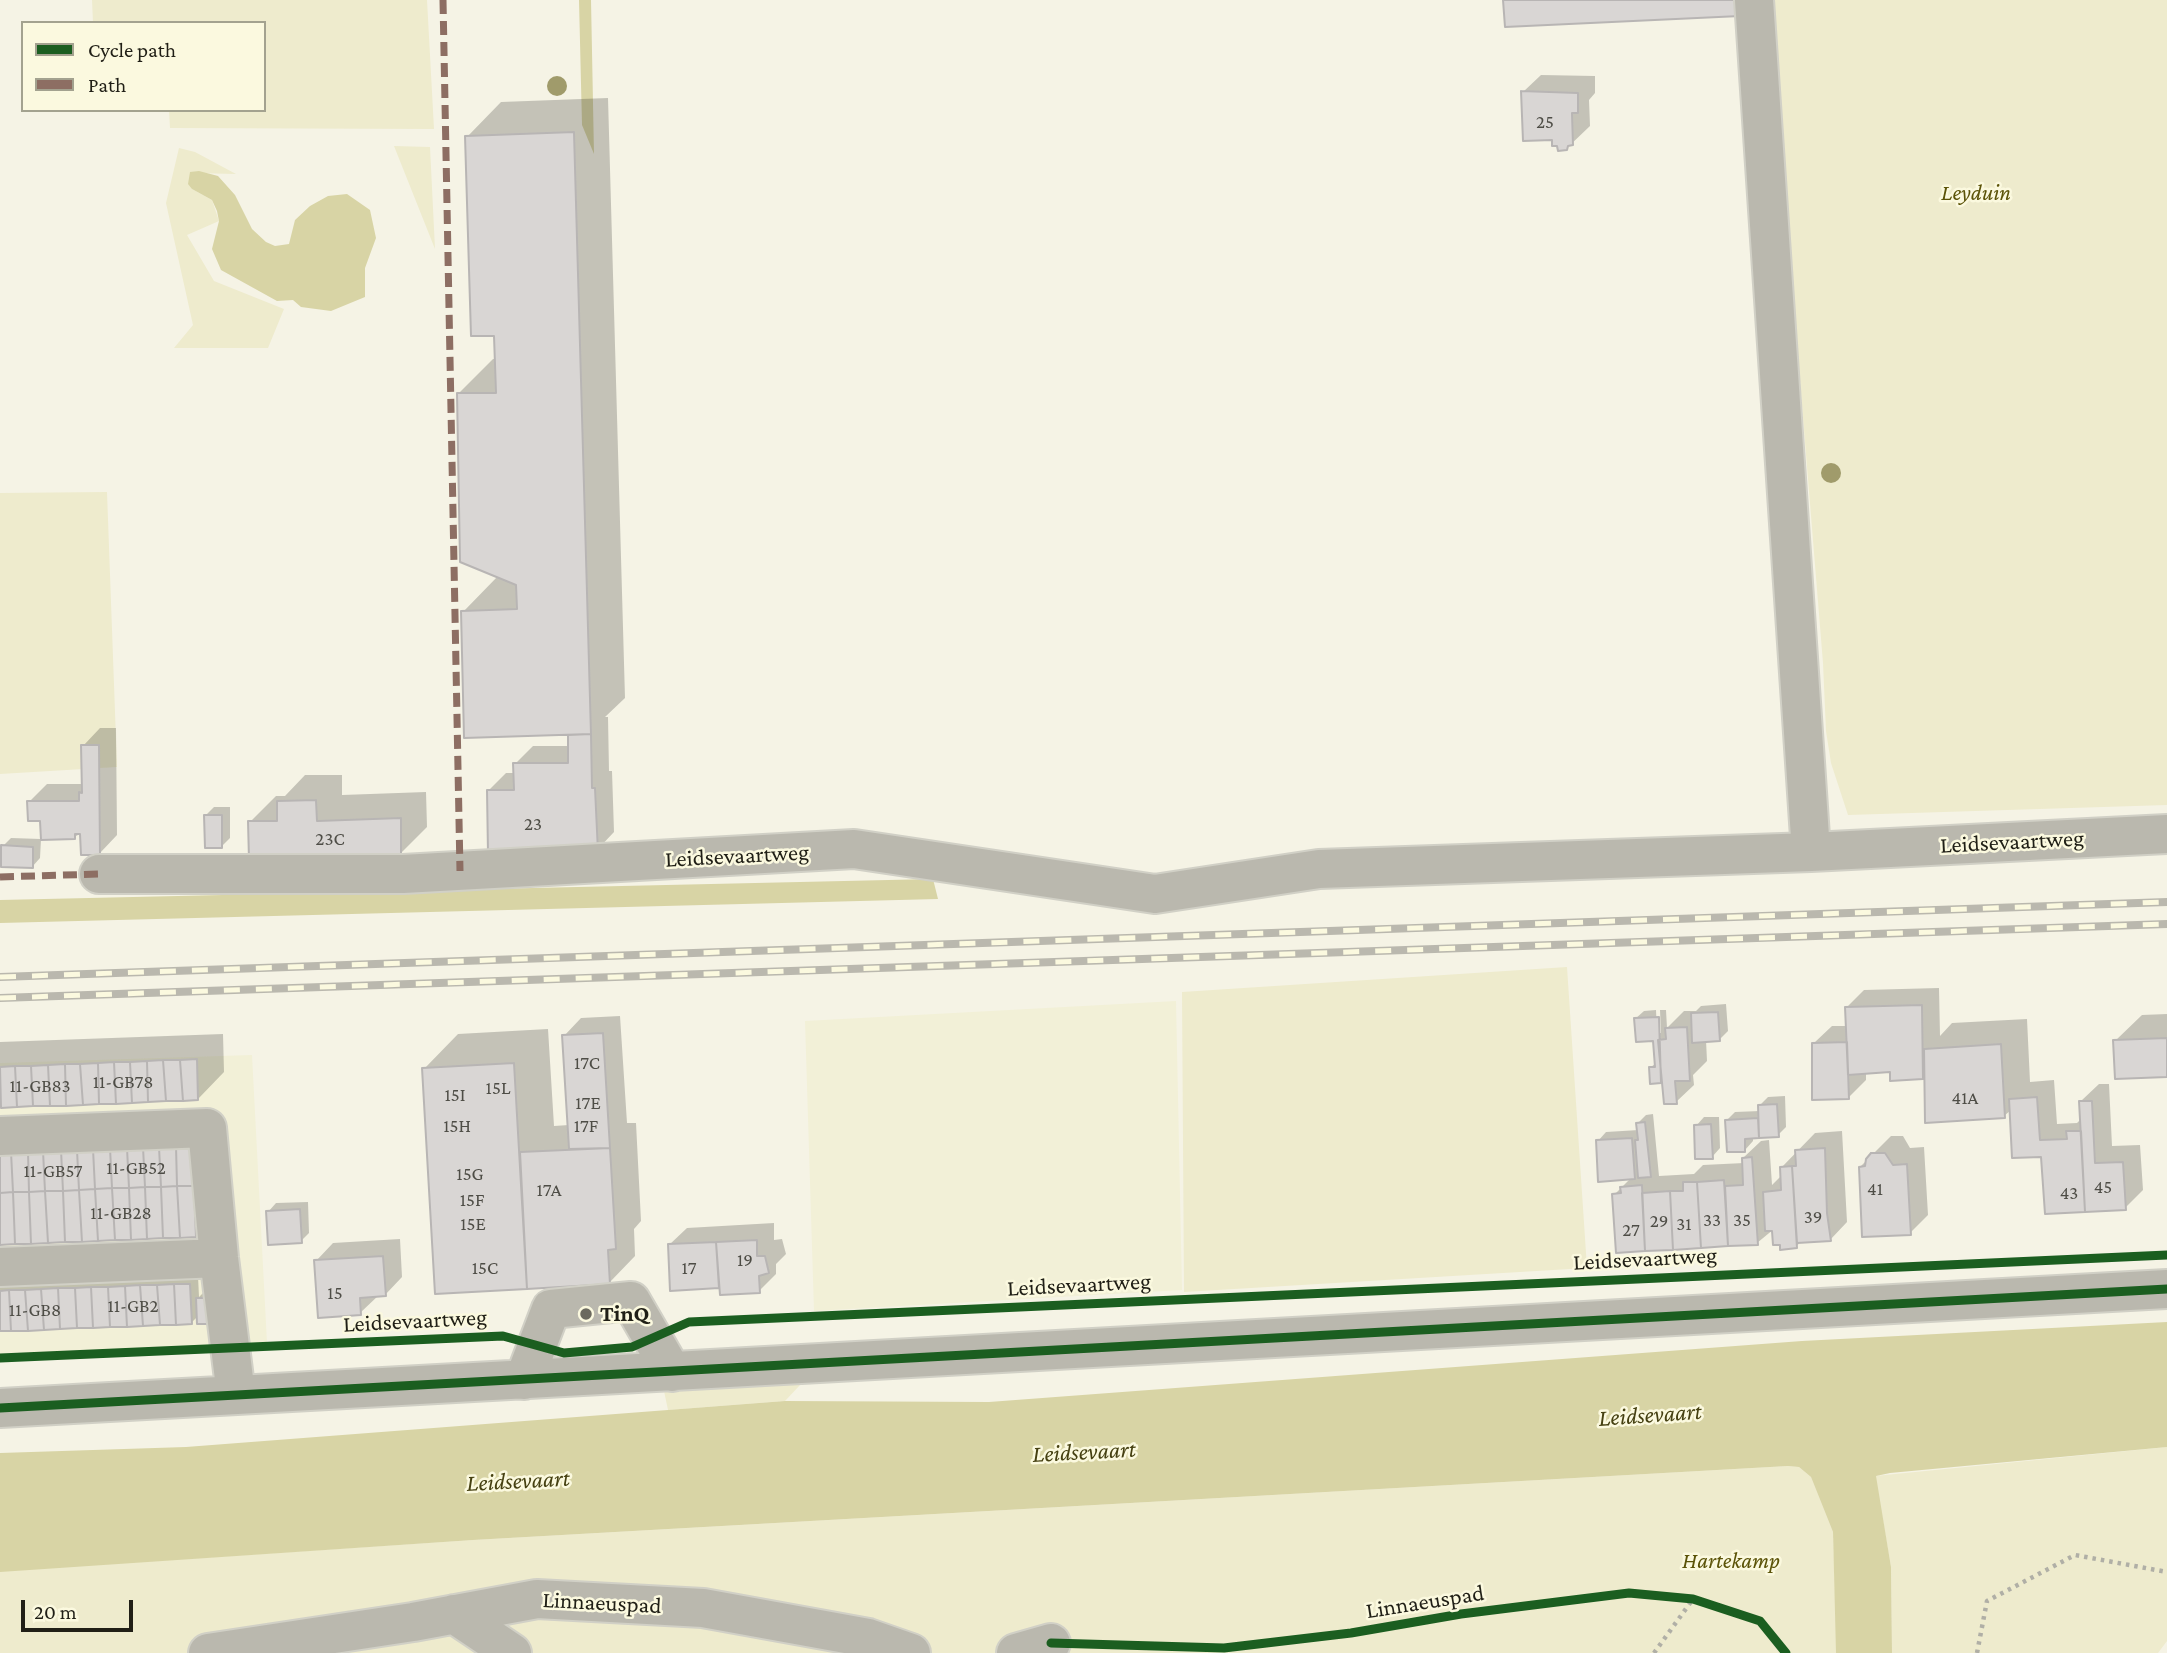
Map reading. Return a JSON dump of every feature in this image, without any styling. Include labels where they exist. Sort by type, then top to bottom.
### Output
[{"type":"street","points":[[1754,0],[1811,852]]},
{"type":"street","name":"Leidsevaartweg","points":[[99,874],[403,874],[854,849],[1155,894],[1318,869],[1811,852],[2167,834]]},
{"type":"street","points":[[0,1136],[207,1128],[219,1258],[236,1395]]},
{"type":"street","points":[[0,1267],[219,1258]]},
{"type":"street","points":[[0,1408],[2167,1289]]},
{"type":"street","points":[[524,1380],[551,1309],[631,1301],[672,1371]]},
{"type":"street","name":"Linnaeuspad","points":[[208,1653],[537,1599],[703,1608],[868,1638],[911,1653]]},
{"type":"street","points":[[454,1614],[512,1653]]},
{"type":"path","points":[[1977,1653],[1987,1601],[2075,1555],[2167,1572]]},
{"type":"path","points":[[1680,1598],[1705,1602]]},
{"type":"path","points":[[1654,1653],[1693,1599]]},
{"type":"shaded area","points":[[1176,1001],[1182,1290],[814,1311],[805,1021]]},
{"type":"shaded area","points":[[252,1055],[267,1343],[0,1354],[0,1063]]},
{"type":"green space","points":[[92,0],[427,0],[434,129],[170,128],[169,112],[266,112],[266,21],[93,21]]},
{"type":"green space","name":"Leyduin","points":[[1769,0],[2167,0],[2167,805],[1848,815],[1831,763],[1826,731],[1823,663]]},
{"type":"green space","points":[[394,146],[430,147],[435,249]]},
{"type":"green space","points":[[179,148],[195,152],[236,174],[192,173],[192,189],[212,200],[219,221],[187,235],[214,281],[284,309],[268,348],[174,348],[193,325],[166,203]]},
{"type":"green space","points":[[107,492],[117,767],[0,774],[0,493]]},
{"type":"green space","points":[[1567,967],[1587,1268],[1184,1292],[1182,992]]},
{"type":"green space","points":[[801,1384],[785,1401],[668,1410],[664,1391]]},
{"type":"green space","points":[[2167,1447],[2167,1641],[2158,1653],[1892,1653],[1891,1567],[1875,1476]]},
{"type":"green space","name":"Hartekamp","points":[[1799,1467],[1811,1477],[1833,1532],[1837,1653],[0,1653],[0,1571],[473,1540]]},
{"type":"water","points":[[579,0],[591,0],[594,154],[582,125]]},
{"type":"water","points":[[199,171],[218,176],[235,195],[252,229],[266,242],[275,246],[289,244],[295,220],[310,206],[328,196],[347,194],[370,210],[376,238],[365,268],[365,297],[331,311],[301,307],[293,300],[277,301],[221,270],[212,249],[219,221],[217,211],[212,200],[188,184],[190,172]]},
{"type":"water","points":[[933,879],[938,899],[0,923],[0,900]]},
{"type":"water","name":"Leidsevaart","points":[[2167,1322],[2167,1447],[1876,1476],[1891,1567],[1892,1653],[1836,1653],[1833,1532],[1811,1477],[1799,1467],[1788,1466],[473,1540],[0,1572],[0,1453],[186,1447],[785,1401],[989,1402],[1802,1341]]},
{"type":"building","points":[[1503,0],[1739,0],[1740,16],[1505,27]]},
{"type":"building","points":[[1521,91],[1578,93],[1578,113],[1572,113],[1573,145],[1568,146],[1567,150],[1558,151],[1557,146],[1552,146],[1552,140],[1523,141]]},
{"type":"building","points":[[574,132],[591,734],[464,738],[461,611],[517,609],[516,585],[460,562],[457,393],[496,393],[494,336],[471,336],[465,136]]},
{"type":"building","points":[[591,734],[592,788],[595,788],[598,852],[488,854],[487,790],[514,790],[513,763],[568,763],[568,735]]},
{"type":"building","points":[[81,745],[99,745],[100,855],[81,855],[80,834],[75,834],[75,839],[41,840],[40,821],[28,821],[27,801],[79,801],[79,792],[82,793]]},
{"type":"building","points":[[316,800],[317,821],[401,818],[401,855],[249,860],[248,821],[277,821],[277,801]]},
{"type":"building","points":[[204,815],[222,815],[222,848],[205,848]]},
{"type":"building","points":[[1,845],[33,847],[33,868],[1,867]]},
{"type":"building","points":[[1922,1005],[1923,1079],[1890,1081],[1890,1072],[1848,1075],[1845,1007]]},
{"type":"building","points":[[1718,1012],[1720,1041],[1692,1043],[1691,1013]]},
{"type":"building","points":[[1659,1017],[1661,1083],[1650,1084],[1649,1067],[1655,1067],[1653,1041],[1636,1042],[1634,1018]]},
{"type":"building","points":[[1687,1027],[1690,1081],[1675,1081],[1677,1104],[1664,1104],[1658,1040],[1666,1039],[1665,1028]]},
{"type":"building","points":[[603,1033],[610,1148],[569,1149],[562,1035]]},
{"type":"building","points":[[2167,1038],[2167,1077],[2115,1079],[2113,1040]]},
{"type":"building","points":[[1847,1042],[1849,1099],[1812,1100],[1812,1043]]},
{"type":"building","points":[[2001,1044],[2005,1118],[1925,1123],[1924,1049]]},
{"type":"building","points":[[197,1059],[198,1100],[183,1101],[180,1060]]},
{"type":"building","points":[[163,1060],[180,1060],[183,1101],[166,1101]]},
{"type":"building","points":[[163,1060],[166,1101],[148,1102],[147,1061]]},
{"type":"building","points":[[147,1061],[148,1102],[132,1103],[130,1062]]},
{"type":"building","points":[[114,1062],[116,1104],[99,1104],[98,1063]]},
{"type":"building","points":[[114,1062],[130,1062],[132,1103],[116,1104]]},
{"type":"building","points":[[98,1063],[99,1104],[83,1105],[80,1064]]},
{"type":"building","points":[[514,1063],[527,1289],[435,1294],[422,1068]]},
{"type":"building","points":[[65,1064],[80,1064],[83,1105],[66,1106]]},
{"type":"building","points":[[65,1064],[66,1106],[50,1106],[48,1065]]},
{"type":"building","points":[[48,1065],[50,1106],[33,1106],[31,1066]]},
{"type":"building","points":[[15,1066],[31,1066],[33,1106],[17,1107]]},
{"type":"building","points":[[15,1066],[17,1107],[1,1108],[0,1067]]},
{"type":"building","points":[[2037,1097],[2040,1140],[2067,1139],[2066,1131],[2081,1131],[2085,1212],[2045,1214],[2041,1157],[2012,1158],[2009,1099]]},
{"type":"building","points":[[2079,1101],[2092,1101],[2095,1163],[2123,1162],[2126,1210],[2085,1212]]},
{"type":"building","points":[[1777,1104],[1779,1137],[1759,1138],[1758,1105]]},
{"type":"building","points":[[1758,1118],[1759,1138],[1745,1139],[1745,1152],[1727,1152],[1725,1120]]},
{"type":"building","points":[[1645,1122],[1651,1177],[1638,1178],[1636,1123]]},
{"type":"building","points":[[1711,1124],[1713,1159],[1695,1159],[1694,1125]]},
{"type":"building","points":[[1632,1138],[1635,1179],[1598,1182],[1596,1140]]},
{"type":"building","points":[[192,1145],[194,1186],[177,1186],[176,1146]]},
{"type":"building","points":[[176,1146],[177,1186],[161,1187],[159,1147]]},
{"type":"building","points":[[143,1147],[145,1187],[129,1188],[127,1148]]},
{"type":"building","points":[[143,1147],[159,1147],[161,1187],[145,1187]]},
{"type":"building","points":[[110,1148],[127,1148],[129,1188],[112,1188]]},
{"type":"building","points":[[110,1148],[112,1188],[95,1189],[93,1149]]},
{"type":"building","points":[[610,1148],[616,1249],[608,1250],[610,1284],[527,1289],[520,1152]]},
{"type":"building","points":[[1825,1148],[1827,1213],[1831,1241],[1797,1243],[1792,1166],[1796,1166],[1795,1150]]},
{"type":"building","points":[[93,1149],[95,1189],[79,1190],[77,1150]]},
{"type":"building","points":[[61,1150],[77,1150],[79,1190],[63,1191]]},
{"type":"building","points":[[61,1150],[63,1191],[45,1191],[43,1151]]},
{"type":"building","points":[[43,1151],[45,1191],[29,1192],[28,1152]]},
{"type":"building","points":[[11,1152],[13,1192],[0,1193],[0,1153]]},
{"type":"building","points":[[11,1152],[28,1152],[29,1192],[13,1192]]},
{"type":"building","points":[[1871,1153],[1885,1153],[1893,1165],[1907,1164],[1911,1235],[1862,1237],[1859,1167],[1865,1166]]},
{"type":"building","points":[[1752,1157],[1758,1245],[1728,1246],[1725,1186],[1743,1185],[1742,1158]]},
{"type":"building","points":[[1792,1166],[1797,1248],[1780,1250],[1780,1245],[1773,1245],[1772,1231],[1765,1231],[1763,1192],[1781,1190],[1780,1167]]},
{"type":"building","points":[[1724,1180],[1728,1246],[1701,1248],[1697,1182]]},
{"type":"building","points":[[1683,1182],[1697,1182],[1701,1248],[1673,1250],[1670,1191],[1683,1191]]},
{"type":"building","points":[[1642,1185],[1645,1251],[1616,1253],[1612,1194],[1621,1193],[1620,1187]]},
{"type":"building","points":[[177,1186],[180,1238],[163,1238],[161,1187]]},
{"type":"building","points":[[177,1186],[194,1186],[196,1237],[180,1238]]},
{"type":"building","points":[[145,1187],[147,1239],[131,1240],[129,1188]]},
{"type":"building","points":[[145,1187],[161,1187],[163,1238],[147,1239]]},
{"type":"building","points":[[112,1188],[129,1188],[131,1240],[115,1240]]},
{"type":"building","points":[[112,1188],[115,1240],[98,1241],[95,1189]]},
{"type":"building","points":[[95,1189],[98,1241],[82,1242],[79,1190]]},
{"type":"building","points":[[79,1190],[82,1242],[65,1242],[63,1191]]},
{"type":"building","points":[[45,1191],[48,1243],[31,1244],[29,1192]]},
{"type":"building","points":[[45,1191],[63,1191],[65,1242],[48,1243]]},
{"type":"building","points":[[1670,1191],[1673,1250],[1645,1251],[1642,1193]]},
{"type":"building","points":[[13,1192],[15,1244],[0,1245],[0,1193]]},
{"type":"building","points":[[13,1192],[29,1192],[31,1244],[15,1244]]},
{"type":"building","points":[[300,1209],[302,1243],[268,1245],[266,1211]]},
{"type":"building","points":[[757,1240],[757,1256],[765,1256],[769,1273],[759,1276],[760,1293],[720,1295],[716,1242]]},
{"type":"building","points":[[716,1242],[719,1288],[670,1291],[668,1244]]},
{"type":"building","points":[[383,1256],[386,1296],[360,1298],[361,1315],[318,1318],[314,1260]]},
{"type":"building","points":[[174,1284],[190,1284],[192,1324],[176,1325]]},
{"type":"building","points":[[174,1284],[176,1325],[160,1325],[157,1285]]},
{"type":"building","points":[[140,1285],[157,1285],[160,1325],[143,1326]]},
{"type":"building","points":[[140,1285],[143,1326],[127,1327],[125,1286]]},
{"type":"building","points":[[125,1286],[127,1327],[110,1327],[108,1287]]},
{"type":"building","points":[[91,1287],[108,1287],[110,1327],[93,1328]]},
{"type":"building","points":[[91,1287],[93,1328],[77,1328],[75,1288]]},
{"type":"building","points":[[58,1288],[60,1329],[44,1330],[41,1289]]},
{"type":"building","points":[[58,1288],[75,1288],[77,1328],[60,1329]]},
{"type":"building","points":[[41,1289],[44,1330],[28,1331],[25,1290]]},
{"type":"building","points":[[9,1290],[11,1331],[0,1331],[0,1291]]},
{"type":"building","points":[[9,1290],[25,1290],[28,1331],[11,1331]]},
{"type":"building","points":[[196,1298],[208,1298],[208,1324],[197,1324]]},
{"type":"railway","points":[[0,977],[2167,902]]},
{"type":"railway","points":[[0,998],[2167,924]]},
{"type":"marked path","points":[[443,0],[460,871]]},
{"type":"marked path","points":[[0,877],[99,874]]},
{"type":"cycle path","points":[[0,1358],[503,1336],[564,1353],[632,1347],[689,1322],[2167,1255]]},
{"type":"cycle path","points":[[0,1408],[2167,1289]]},
{"type":"cycle path","points":[[1051,1643],[1224,1648],[1351,1633],[1461,1614],[1629,1593],[1693,1599],[1760,1621],[1786,1653]]},
{"type":"place","name":"TinQ","points":[[586,1314]]}]
